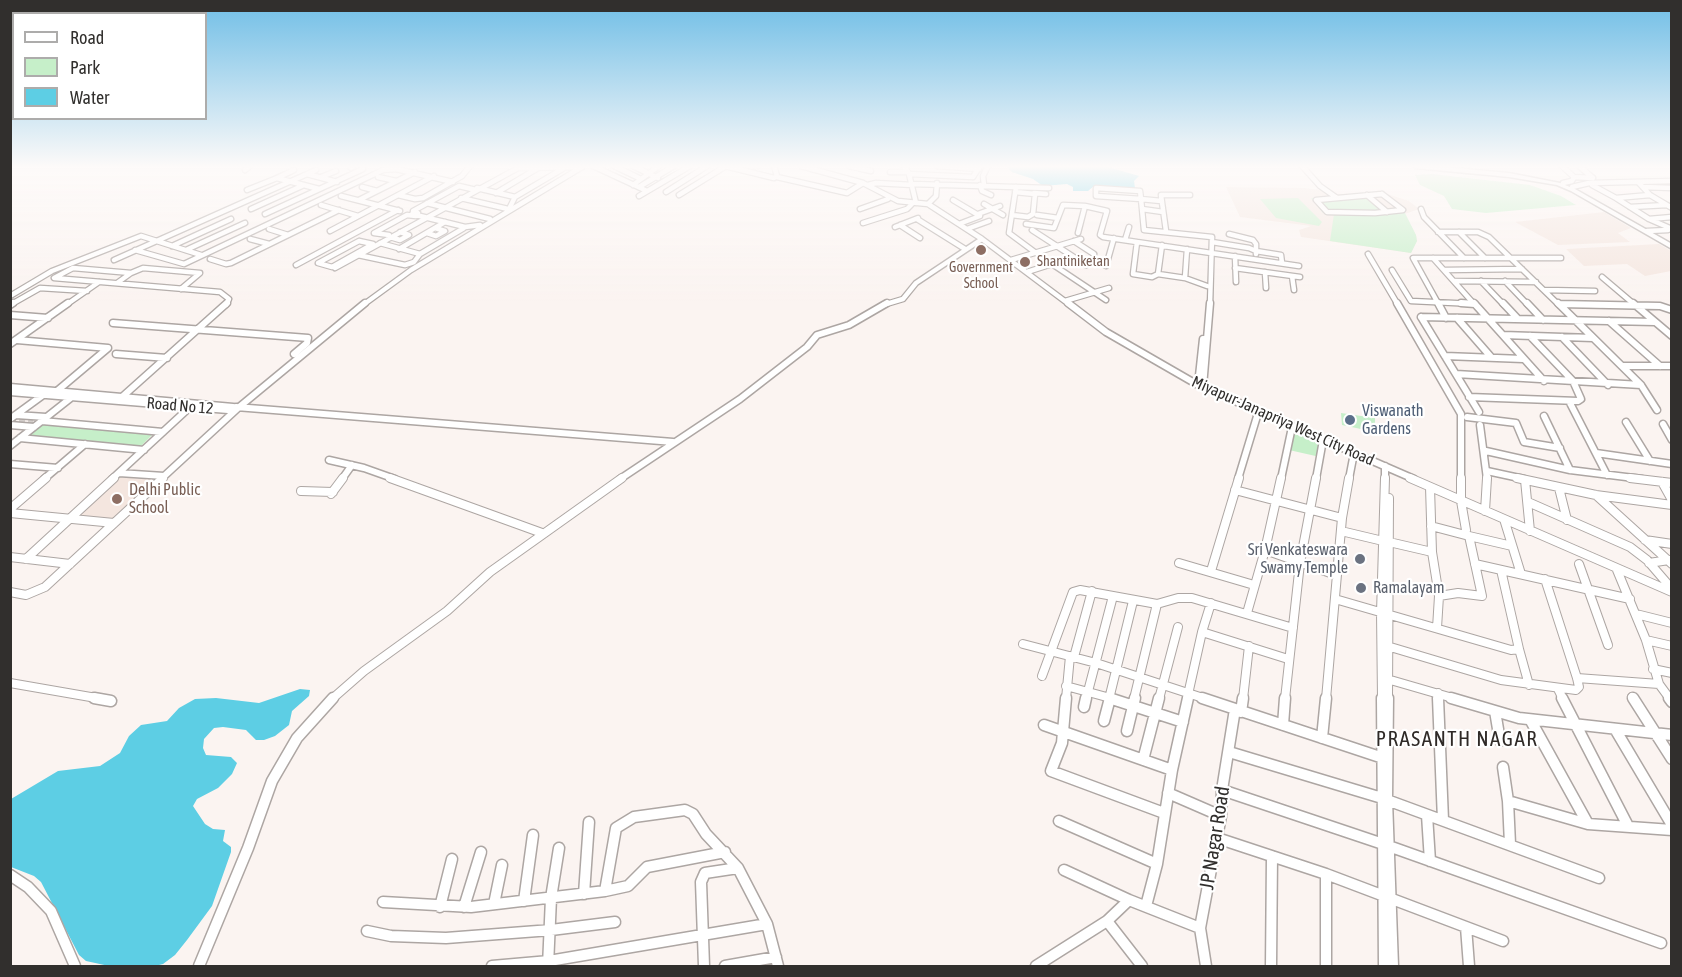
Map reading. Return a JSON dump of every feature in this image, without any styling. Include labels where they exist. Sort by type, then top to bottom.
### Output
[{"type":"main road","points":[[1612,212],[1671,246]]},
{"type":"main road","points":[[1614,212],[1671,246]]},
{"type":"street","points":[[114,260],[222,212]]},
{"type":"street","points":[[257,212],[280,218]]},
{"type":"street","points":[[265,214],[270,212]]},
{"type":"street","points":[[135,250],[180,264],[296,212]]},
{"type":"street","points":[[212,258],[231,263],[336,212]]},
{"type":"street","points":[[344,212],[358,216]]},
{"type":"street","points":[[330,231],[366,212]]},
{"type":"street","points":[[296,265],[395,212]]},
{"type":"street","points":[[415,212],[425,214],[431,212]]},
{"type":"street","points":[[434,212],[423,218],[386,236],[374,233],[407,215],[423,218],[445,222],[465,228]]},
{"type":"street","points":[[460,212],[490,219]]},
{"type":"street","points":[[348,246],[405,265],[414,262],[420,254],[465,228],[478,226],[503,212]]},
{"type":"street","points":[[234,407],[411,270],[509,212]]},
{"type":"street","points":[[863,223],[895,212],[910,221]]},
{"type":"street","name":"Miyapur-Janapriya West City Road","points":[[940,212],[982,239],[1124,343],[1201,386],[1617,570],[1671,590]]},
{"type":"street","points":[[973,212],[996,226]]},
{"type":"street","points":[[959,224],[987,212]]},
{"type":"street","points":[[998,212],[1004,215]]},
{"type":"street","points":[[1013,212],[1009,233],[1036,253]]},
{"type":"street","points":[[1012,215],[1031,216],[1032,212]]},
{"type":"street","points":[[1026,224],[1054,228],[1060,212]]},
{"type":"street","points":[[1078,233],[1084,212]]},
{"type":"street","points":[[1107,212],[1100,235],[1299,266]]},
{"type":"street","points":[[1142,212],[1144,230],[1212,237],[1201,386]]},
{"type":"street","points":[[1163,212],[1166,231]]},
{"type":"street","points":[[1328,212],[1390,212]]},
{"type":"street","points":[[1422,212],[1424,217],[1464,258]]},
{"type":"street","points":[[1637,212],[1670,230]]},
{"type":"street","points":[[216,214],[259,228]]},
{"type":"street","points":[[412,214],[423,218]]},
{"type":"street","points":[[1037,215],[1058,218]]},
{"type":"street","points":[[1649,219],[1671,217]]},
{"type":"street","points":[[920,238],[898,226],[919,218],[965,249]]},
{"type":"street","points":[[172,246],[231,219]]},
{"type":"street","points":[[967,229],[989,221]]},
{"type":"street","points":[[399,249],[445,222]]},
{"type":"street","points":[[186,250],[245,223]]},
{"type":"street","points":[[335,268],[407,226]]},
{"type":"street","points":[[1125,240],[1128,226]]},
{"type":"street","points":[[427,233],[436,236],[445,231],[435,228]]},
{"type":"street","points":[[269,229],[288,235]]},
{"type":"street","points":[[1032,230],[1086,265]]},
{"type":"street","points":[[1647,231],[1670,230]]},
{"type":"street","points":[[390,237],[400,240],[409,235],[400,232]]},
{"type":"street","points":[[1438,232],[1485,234],[1623,366],[1642,387],[1657,410]]},
{"type":"street","points":[[1459,232],[1485,258]]},
{"type":"street","points":[[1149,244],[1150,234]]},
{"type":"street","points":[[1229,234],[1254,240],[1257,244],[1255,259]]},
{"type":"street","points":[[13,295],[52,271],[141,236],[201,255]]},
{"type":"street","points":[[1106,266],[1114,238]]},
{"type":"street","points":[[250,239],[269,244]]},
{"type":"street","points":[[199,966],[248,848],[272,782],[297,738],[331,700],[363,671],[447,611],[490,572],[542,532],[740,399],[807,347],[817,335],[849,325],[884,304],[903,299],[916,282],[982,239]]},
{"type":"street","points":[[1011,260],[1080,239]]},
{"type":"street","points":[[362,252],[332,267],[318,263],[359,240],[420,254]]},
{"type":"street","points":[[1074,241],[1094,254]]},
{"type":"street","points":[[1137,242],[1133,274],[1152,277],[1158,274],[1185,278],[1207,286]]},
{"type":"street","points":[[1212,242],[1281,255],[1282,263]]},
{"type":"street","points":[[1158,274],[1162,245]]},
{"type":"street","points":[[1185,278],[1187,249]]},
{"type":"street","points":[[1201,386],[1210,253]]},
{"type":"street","points":[[1368,254],[1461,414],[1461,501],[1482,596],[1458,593],[1438,596]]},
{"type":"street","points":[[1236,256],[1236,282]]},
{"type":"street","points":[[1027,272],[1074,257]]},
{"type":"street","points":[[1446,318],[1413,260],[1416,257],[1561,258]]},
{"type":"street","points":[[1433,258],[1544,381]]},
{"type":"street","points":[[1052,264],[1106,300]]},
{"type":"street","points":[[120,399],[225,306],[228,298],[220,292],[54,278],[73,268],[131,273]]},
{"type":"street","points":[[117,283],[143,268],[200,273],[181,289]]},
{"type":"street","points":[[1235,268],[1300,277]]},
{"type":"street","points":[[1445,270],[1522,269]]},
{"type":"street","points":[[1392,270],[1411,301],[1475,304]]},
{"type":"street","points":[[72,280],[86,271]]},
{"type":"street","points":[[1265,272],[1266,288]]},
{"type":"street","points":[[10,344],[87,291],[107,273]]},
{"type":"street","points":[[1292,276],[1294,290]]},
{"type":"street","points":[[1602,277],[1671,336]]},
{"type":"street","points":[[1455,281],[1536,282]]},
{"type":"street","points":[[1481,281],[1518,319]]},
{"type":"street","points":[[1505,281],[1543,320]]},
{"type":"street","points":[[10,306],[40,288],[87,291]]},
{"type":"street","points":[[1065,301],[1108,288]]},
{"type":"street","points":[[1544,290],[1595,291]]},
{"type":"street","points":[[1558,304],[1660,306],[1671,310]]},
{"type":"street","points":[[10,315],[48,318]]},
{"type":"street","points":[[1479,412],[1421,317],[1655,322]]},
{"type":"street","points":[[1457,318],[1491,357]]},
{"type":"street","points":[[1610,321],[1660,366]]},
{"type":"street","points":[[10,592],[26,595],[37,592],[70,564],[164,477],[234,407],[307,343],[308,338],[113,323]]},
{"type":"street","points":[[1503,335],[1594,338]]},
{"type":"street","points":[[1469,396],[1570,403],[1581,399],[1573,383],[1530,336]]},
{"type":"street","points":[[1562,337],[1608,385]]},
{"type":"street","points":[[17,340],[101,346],[109,350],[55,393]]},
{"type":"street","points":[[116,354],[166,358]]},
{"type":"street","points":[[1445,356],[1523,359]]},
{"type":"street","points":[[1623,366],[1671,366]]},
{"type":"street","points":[[1457,376],[1642,387]]},
{"type":"street","name":"Road No 12","points":[[11,389],[43,395],[55,393],[72,397],[234,407]]},
{"type":"street","name":"Road No 12","points":[[11,389],[190,407],[228,410],[234,407]]},
{"type":"street","points":[[13,419],[43,395]]},
{"type":"street","points":[[10,446],[31,427],[72,397]]},
{"type":"street","points":[[1570,403],[1607,475]]},
{"type":"street","points":[[26,559],[190,407]]},
{"type":"street","points":[[234,407],[673,442]]},
{"type":"street","points":[[1211,571],[1258,413]]},
{"type":"street","points":[[1512,415],[1524,442],[1560,448]]},
{"type":"street","points":[[1544,416],[1570,470]]},
{"type":"street","points":[[1467,417],[1516,423]]},
{"type":"street","points":[[13,419],[86,444],[144,450]]},
{"type":"street","points":[[13,419],[31,427],[163,432]]},
{"type":"street","points":[[1626,422],[1650,461]]},
{"type":"street","points":[[1480,425],[1487,471],[1485,511]]},
{"type":"street","points":[[1247,613],[1265,550],[1292,427]]},
{"type":"street","points":[[1668,431],[1671,440]]},
{"type":"street","points":[[1283,725],[1288,659],[1300,563],[1323,440]]},
{"type":"street","points":[[10,511],[86,444]]},
{"type":"street","points":[[1485,451],[1570,470],[1671,483]]},
{"type":"street","points":[[1322,738],[1342,518],[1354,453]]},
{"type":"street","points":[[1596,453],[1671,464]]},
{"type":"street","points":[[329,460],[352,465],[542,532]]},
{"type":"street","points":[[10,464],[58,468]]},
{"type":"street","points":[[301,491],[332,493],[352,465]]},
{"type":"street","points":[[1384,966],[1387,897],[1384,758],[1387,467]]},
{"type":"street","points":[[1487,471],[1596,495],[1671,505]]},
{"type":"street","points":[[119,473],[164,477]]},
{"type":"street","points":[[1526,480],[1530,531]]},
{"type":"street","points":[[1662,482],[1671,500]]},
{"type":"street","points":[[1430,487],[1432,552],[1438,596],[1437,628]]},
{"type":"street","points":[[1559,488],[1567,520]]},
{"type":"street","points":[[1235,490],[1342,518]]},
{"type":"street","points":[[1596,495],[1670,562]]},
{"type":"street","points":[[1528,502],[1623,543],[1649,562],[1671,590]]},
{"type":"street","points":[[10,511],[114,523]]},
{"type":"street","points":[[1504,519],[1521,574]]},
{"type":"street","points":[[1431,526],[1468,533],[1512,546]]},
{"type":"street","points":[[1341,531],[1432,552]]},
{"type":"street","points":[[1645,540],[1671,544]]},
{"type":"street","points":[[1265,550],[1336,575]]},
{"type":"street","points":[[10,557],[70,564]]},
{"type":"street","points":[[1649,562],[1670,562]]},
{"type":"street","points":[[1179,563],[1254,585]]},
{"type":"street","points":[[1475,564],[1630,599]]},
{"type":"street","points":[[1579,564],[1608,645]]},
{"type":"street","points":[[1501,570],[1529,685]]},
{"type":"street","points":[[1617,570],[1646,640],[1659,684],[1671,702]]},
{"type":"street","points":[[1387,646],[1501,681],[1576,690],[1579,687],[1577,678],[1545,579]]},
{"type":"street","points":[[1042,676],[1073,592],[1080,590],[1156,604],[1183,597],[1247,613],[1293,628]]},
{"type":"street","points":[[1092,591],[1072,656],[1066,686],[1062,743],[1051,771],[1164,813]]},
{"type":"street","points":[[1084,707],[1113,596]]},
{"type":"street","points":[[1335,600],[1510,650],[1519,649]]},
{"type":"street","points":[[1104,721],[1133,601]]},
{"type":"street","points":[[1146,906],[1157,864],[1164,813],[1202,632],[1211,603]]},
{"type":"street","points":[[1127,731],[1156,604]]},
{"type":"street","points":[[1384,758],[1387,679],[1385,614]]},
{"type":"street","points":[[1636,614],[1671,623]]},
{"type":"street","points":[[1143,760],[1178,627]]},
{"type":"street","points":[[1202,632],[1288,659]]},
{"type":"street","points":[[1646,640],[1671,646]]},
{"type":"street","points":[[1023,644],[1116,669],[1384,758]]},
{"type":"street","name":"JP Nagar Road","points":[[1206,966],[1200,928],[1221,816],[1222,790],[1249,646]]},
{"type":"street","points":[[1653,669],[1671,673]]},
{"type":"street","points":[[1577,678],[1659,684]]},
{"type":"street","points":[[1387,679],[1531,721],[1671,735]]},
{"type":"street","points":[[10,682],[111,701]]},
{"type":"street","points":[[1066,686],[1088,691],[1183,723]]},
{"type":"street","points":[[1558,689],[1628,826]]},
{"type":"street","points":[[1438,693],[1443,820]]},
{"type":"street","points":[[1632,697],[1671,759]]},
{"type":"street","points":[[1495,711],[1500,741]]},
{"type":"street","points":[[1531,721],[1588,824]]},
{"type":"street","points":[[1044,725],[1173,770]]},
{"type":"street","points":[[1615,729],[1671,825]]},
{"type":"street","points":[[1229,752],[1384,799],[1599,878]]},
{"type":"street","points":[[1503,767],[1508,801],[1510,844]]},
{"type":"street","points":[[1222,790],[1386,845],[1661,943]]},
{"type":"street","points":[[1168,794],[1221,816]]},
{"type":"street","points":[[1508,801],[1588,824],[1671,830]]},
{"type":"street","points":[[605,891],[616,828],[633,817],[690,811],[706,834],[738,868],[767,924],[777,962],[725,966]]},
{"type":"street","points":[[1427,815],[1430,861]]},
{"type":"street","points":[[1059,821],[1157,864]]},
{"type":"street","points":[[584,894],[589,822]]},
{"type":"street","points":[[524,901],[533,835]]},
{"type":"street","points":[[1217,838],[1326,874],[1503,941]]},
{"type":"street","points":[[549,964],[551,898],[559,848]]},
{"type":"street","points":[[464,907],[481,852]]},
{"type":"street","points":[[383,902],[464,907],[621,889],[628,886],[647,867],[725,852]]},
{"type":"street","points":[[1271,966],[1272,856]]},
{"type":"street","points":[[440,907],[452,859]]},
{"type":"street","points":[[494,904],[502,865]]},
{"type":"street","points":[[704,966],[701,882],[703,876],[705,873],[738,868]]},
{"type":"street","points":[[1064,870],[1129,900],[1200,928]]},
{"type":"street","points":[[1326,874],[1326,966]]},
{"type":"street","points":[[10,875],[28,887],[51,911],[75,966]]},
{"type":"street","points":[[1387,897],[1393,966]]},
{"type":"street","points":[[1036,966],[1107,921],[1129,900]]},
{"type":"street","points":[[1107,921],[1142,966]]},
{"type":"street","points":[[368,931],[391,936],[446,938],[551,930],[615,922]]},
{"type":"street","points":[[492,966],[549,964],[767,924]]},
{"type":"street","points":[[1466,927],[1469,966]]},
{"type":"shaded area","points":[[1237,212],[1412,212],[1405,214],[1417,241],[1411,253],[1301,237],[1299,230],[1311,226],[1240,217]]},
{"type":"shaded area","points":[[1604,212],[1631,228],[1618,233],[1630,242],[1558,245],[1515,222]]},
{"type":"shaded area","points":[[1659,244],[1671,251],[1671,271],[1645,276],[1627,264],[1584,266],[1566,249]]},
{"type":"shaded area","name":"Delhi Public School","points":[[119,477],[156,480],[115,521],[77,518]]},
{"type":"green space","points":[[1271,212],[1312,212],[1322,222],[1319,226],[1276,218]]},
{"type":"green space","points":[[1322,212],[1405,213],[1417,241],[1411,253],[1330,241],[1334,214]]},
{"type":"green space","points":[[1341,413],[1375,418],[1375,432],[1342,425]]},
{"type":"green space","points":[[41,423],[155,432],[140,447],[24,437]]},
{"type":"green space","points":[[1294,432],[1320,442],[1320,457],[1289,450]]},
{"type":"water","points":[[300,689],[310,690],[309,696],[292,711],[289,725],[275,736],[256,740],[246,730],[223,727],[214,728],[204,739],[203,748],[206,755],[231,757],[237,763],[232,774],[218,788],[197,799],[193,806],[205,824],[213,829],[225,830],[223,841],[231,847],[231,852],[212,906],[187,940],[175,955],[163,964],[155,966],[109,966],[86,961],[79,955],[41,882],[34,876],[11,867],[11,799],[58,771],[100,766],[120,753],[129,736],[141,725],[167,721],[179,708],[195,699],[216,698],[259,703]]},
{"type":"tunnel","points":[[10,421],[33,423]]},
{"type":"place","name":"Government School","points":[[981,250]]},
{"type":"place","name":"Shantiniketan","points":[[1025,262]]},
{"type":"place","name":"Viswanath Gardens","points":[[1350,420]]},
{"type":"place","name":"Delhi Public School","points":[[117,499]]},
{"type":"place","name":"Sri Venkateswara Swamy Temple","points":[[1360,559]]},
{"type":"place","name":"Ramalayam","points":[[1361,588]]},
{"type":"district","name":"PRASANTH NAGAR","points":[[1457,739]]}]
